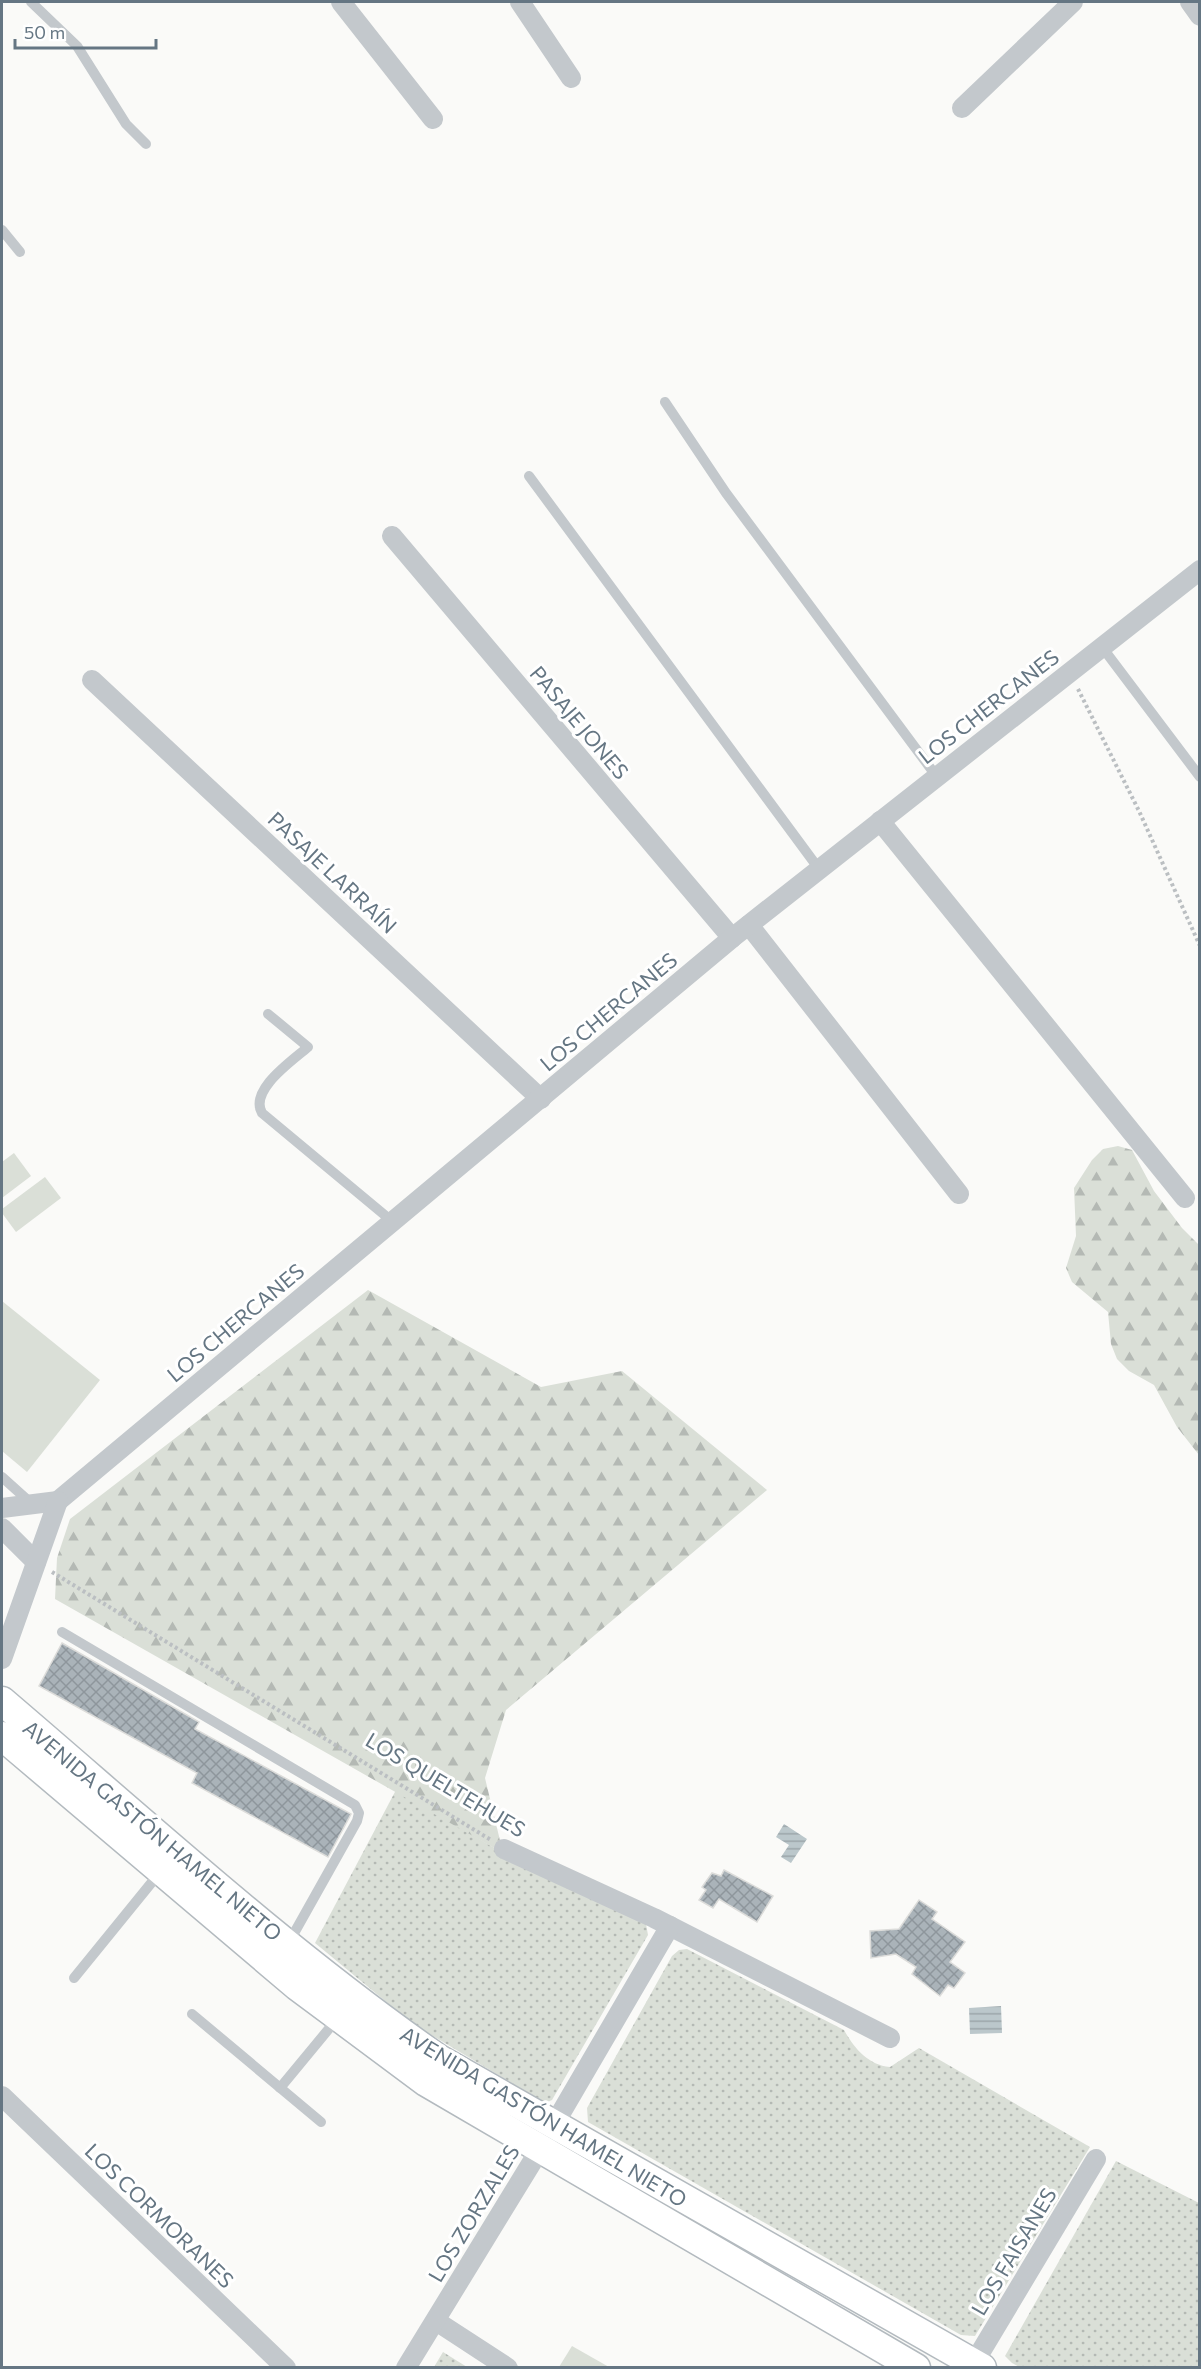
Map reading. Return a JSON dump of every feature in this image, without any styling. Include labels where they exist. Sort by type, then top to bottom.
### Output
[{"type":"main road","name":"AVENIDA GASTÓN HAMEL NIETO","points":[[2,1701],[287,1944],[370,2011],[439,2059],[976,2366]]},
{"type":"main road","name":"AVENIDA GASTÓN HAMEL NIETO","points":[[2,1736],[338,2018],[426,2082],[539,2150],[916,2367]]},
{"type":"street","points":[[341,2],[433,119]]},
{"type":"street","points":[[520,2],[572,78]]},
{"type":"street","points":[[962,108],[1073,2]]},
{"type":"street","points":[[1190,2],[1200,16]]},
{"type":"street","name":"PASAJE JONES","points":[[392,536],[732,938]]},
{"type":"street","name":"LOS CHERCANES","points":[[58,1501],[732,938],[1200,570]]},
{"type":"street","name":"PASAJE LARRAÍN","points":[[92,680],[541,1099]]},
{"type":"street","points":[[880,821],[1185,1198]]},
{"type":"street","points":[[749,925],[959,1194]]},
{"type":"street","points":[[2,1508],[58,1501],[2,1659]]},
{"type":"street","points":[[2,1528],[36,1562]]},
{"type":"street","name":"LOS QUELTEHUES","points":[[504,1849],[670,1926],[890,2038]]},
{"type":"street","name":"LOS ZORZALES","points":[[406,2367],[554,2126],[670,1926]]},
{"type":"street","name":"LOS CORMORANES","points":[[2,2096],[286,2367]]},
{"type":"street","name":"LOS FAISANES","points":[[976,2366],[1096,2159]]},
{"type":"street","points":[[436,2321],[508,2367]]},
{"type":"lane","points":[[31,2],[76,46],[126,124],[146,144]]},
{"type":"lane","points":[[2,230],[20,252]]},
{"type":"lane","points":[[665,402],[726,493],[937,777]]},
{"type":"lane","points":[[529,476],[819,869]]},
{"type":"lane","points":[[1102,647],[1200,777]]},
{"type":"lane","points":[[268,1014],[308,1047],[260,1093],[258,1104],[262,1113],[393,1222]]},
{"type":"lane","points":[[2,1477],[32,1504]]},
{"type":"lane","points":[[62,1632],[355,1805],[359,1813],[357,1821],[287,1944]]},
{"type":"lane","points":[[74,1978],[161,1871]]},
{"type":"lane","points":[[192,2014],[321,2122]]},
{"type":"lane","points":[[280,2088],[338,2018]]},
{"type":"path","points":[[1070,672],[1139,811],[1200,946]]},
{"type":"path","name":"LOS QUELTEHUES","points":[[36,1562],[504,1849]]},
{"type":"green space","points":[[1118,1146],[1132,1150],[1154,1191],[1182,1228],[1199,1245],[1199,1455],[1177,1427],[1154,1385],[1129,1371],[1117,1359],[1111,1344],[1108,1312],[1072,1282],[1066,1268],[1076,1236],[1074,1188],[1092,1160],[1103,1149]]},
{"type":"green space","points":[[14,1153],[31,1176],[2,1198],[2,1162]]},
{"type":"green space","points":[[45,1177],[61,1198],[16,1232],[2,1213],[2,1209]]},
{"type":"green space","points":[[368,1290],[541,1387],[622,1371],[767,1490],[506,1710],[485,1778],[503,1853],[55,1599],[57,1558],[70,1519]]},
{"type":"green space","points":[[2,1301],[100,1380],[27,1472],[2,1451]]},
{"type":"green space","points":[[396,1790],[503,1853],[646,1924],[648,1935],[552,2100],[545,2103],[413,2024],[315,1943]]},
{"type":"green space","points":[[687,1949],[844,2030],[857,2049],[875,2063],[890,2067],[919,2048],[1090,2147],[975,2336],[961,2335],[588,2122],[587,2108],[672,1956],[679,1950]]},
{"type":"green space","points":[[1116,2161],[1199,2203],[1199,2367],[1021,2368],[1005,2356]]},
{"type":"green space","points":[[572,2346],[609,2367],[559,2367]]},
{"type":"green space","points":[[443,2352],[467,2367],[434,2367]]},
{"type":"shaded area","points":[[784,1824],[807,1839],[791,1863],[781,1857],[789,1845],[776,1837]]},
{"type":"shaded area","points":[[1001,2006],[1002,2033],[970,2034],[969,2008]]},
{"type":"building","points":[[62,1643],[199,1722],[195,1729],[351,1814],[328,1857],[192,1783],[197,1773],[39,1686]]},
{"type":"building","points":[[724,1870],[773,1896],[757,1922],[719,1899],[713,1908],[699,1900],[706,1890],[702,1887],[712,1873],[721,1876]]},
{"type":"building","points":[[919,1900],[937,1912],[932,1919],[965,1942],[950,1962],[965,1973],[954,1988],[948,1985],[940,1996],[912,1974],[916,1967],[896,1954],[871,1958],[870,1931],[899,1929]]}]
